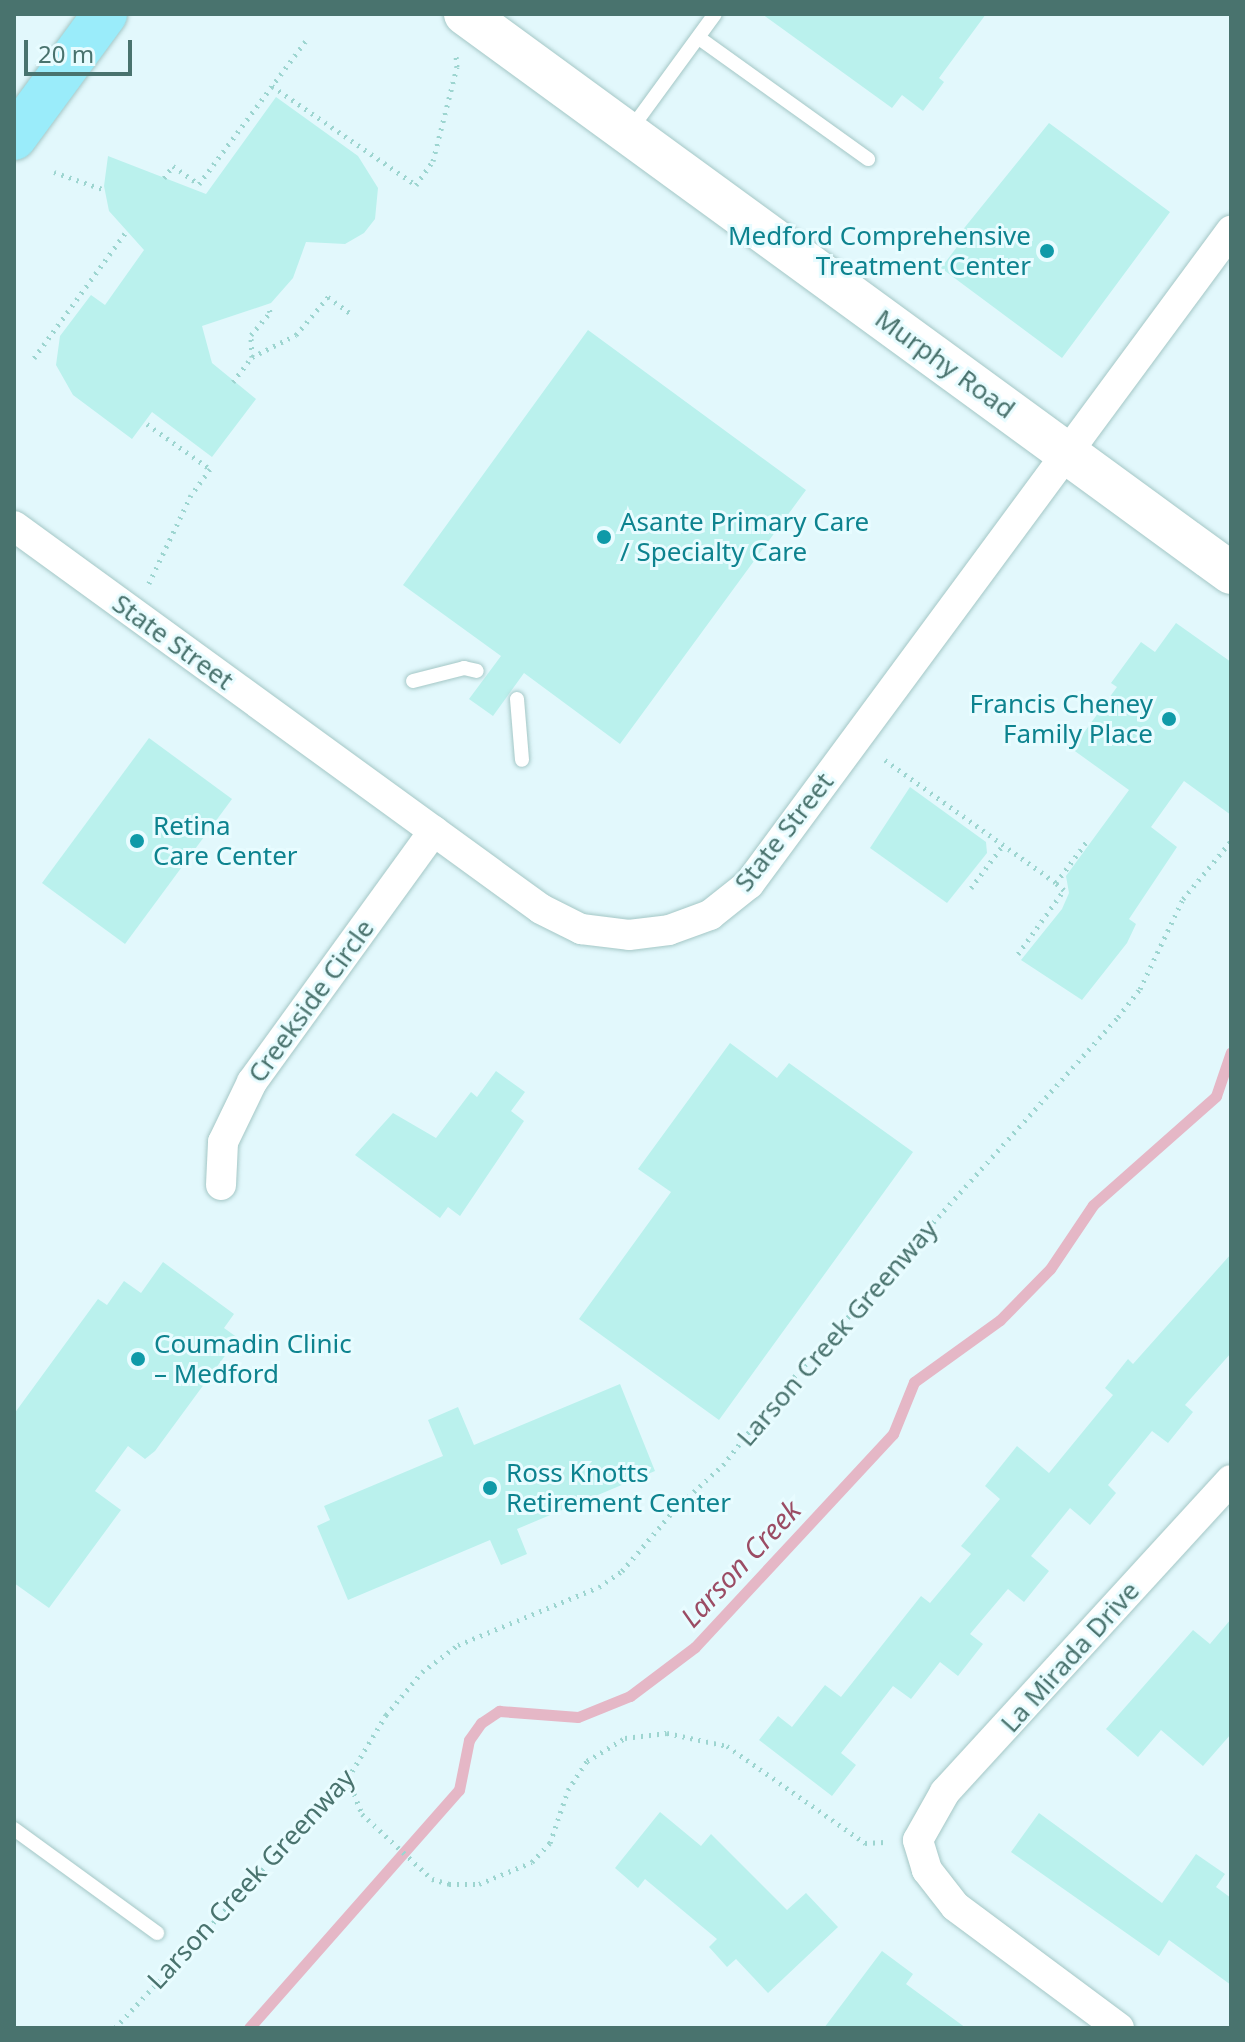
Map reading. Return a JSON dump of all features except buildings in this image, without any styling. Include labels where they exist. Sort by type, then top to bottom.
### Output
[{"type":"main road","points":[[14,138],[105,14]]},
{"type":"street","name":"Murphy Road","points":[[465,14],[1231,573]]},
{"type":"street","name":"State Street","points":[[14,526],[541,909],[581,929],[629,935],[669,930],[710,915],[749,884],[1231,231]]},
{"type":"street","name":"Creekside Circle","points":[[221,1185],[223,1142],[252,1082],[434,831]]},
{"type":"street","name":"La Mirada Drive","points":[[918,1840],[945,1792],[1231,1480]]},
{"type":"street","points":[[918,1840],[927,1870],[955,1906],[1119,2028]]},
{"type":"lane","points":[[628,133],[715,14]]},
{"type":"lane","points":[[699,38],[868,159]]},
{"type":"lane","points":[[413,681],[464,668],[477,671]]},
{"type":"lane","points":[[517,699],[522,760]]},
{"type":"lane","points":[[14,1829],[157,1933]]},
{"type":"path","points":[[164,178],[173,166],[199,184],[307,39]]},
{"type":"path","points":[[272,86],[416,185],[433,161],[457,67],[456,54]]},
{"type":"path","points":[[54,172],[105,190]]},
{"type":"path","points":[[34,358],[125,233]]},
{"type":"path","points":[[233,382],[252,357],[296,335],[328,297],[353,315]]},
{"type":"path","points":[[252,357],[251,335],[270,312],[268,305]]},
{"type":"path","points":[[147,424],[210,469],[191,495],[149,583]]},
{"type":"path","points":[[885,760],[1064,890],[1018,954]]},
{"type":"path","points":[[1056,883],[1087,841]]},
{"type":"path","name":"Larson Creek Greenway","points":[[115,2028],[348,1778],[397,1700],[436,1660],[458,1645],[599,1587],[622,1571],[676,1508],[723,1465],[778,1395],[1118,1017],[1140,989],[1183,899],[1231,841]]},
{"type":"path","points":[[971,888],[1003,845]]},
{"type":"path","points":[[348,1778],[362,1814],[432,1879],[479,1884],[532,1862],[550,1843],[568,1790],[587,1761],[625,1738],[667,1733],[727,1746],[865,1843],[918,1840]]},
{"type":"waterway","name":"Larson Creek","points":[[249,2028],[459,1790],[469,1740],[481,1723],[499,1711],[578,1717],[630,1696],[695,1647],[893,1434],[914,1382],[1000,1320],[1050,1269],[1093,1205],[1216,1096],[1231,1052]]},
{"type":"place","name":"Medford Comprehensive Treatment Center","points":[[1047,251]]},
{"type":"place","name":"Asante Primary Care / Specialty Care","points":[[604,537]]},
{"type":"place","name":"Francis Cheney Family Place","points":[[1169,719]]},
{"type":"place","name":"Retina Care Center","points":[[137,841]]},
{"type":"place","name":"Coumadin Clinic – Medford","points":[[138,1359]]},
{"type":"place","name":"Ross Knotts Retirement Center","points":[[490,1488]]}]
